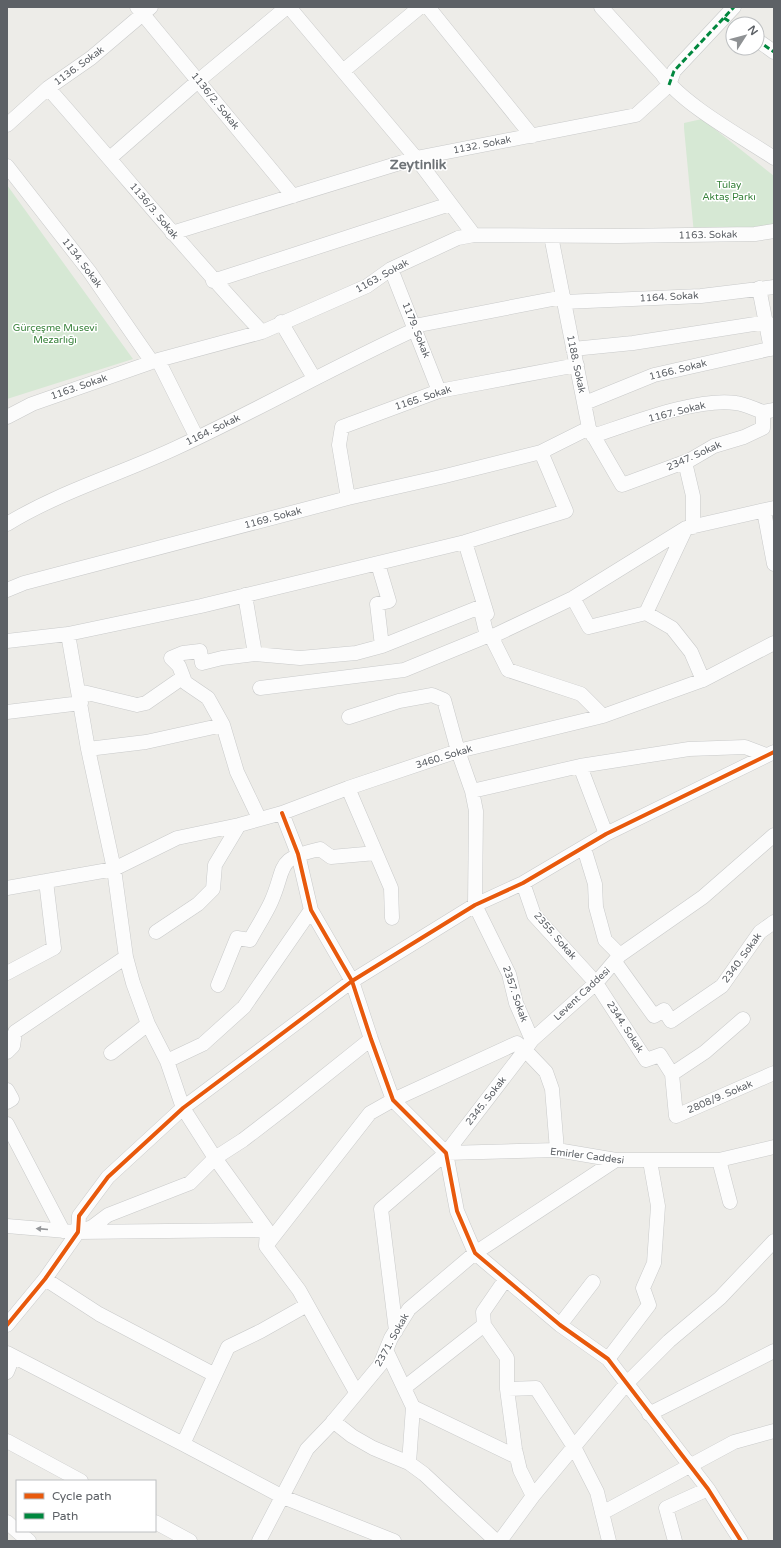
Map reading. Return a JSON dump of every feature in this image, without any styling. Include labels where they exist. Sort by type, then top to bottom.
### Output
[{"type":"street","points":[[110,158],[198,81],[288,7],[416,158],[474,235]]},
{"type":"street","points":[[343,71],[420,7]]},
{"type":"street","points":[[428,7],[532,136]]},
{"type":"street","points":[[601,7],[662,74],[669,85],[696,106],[774,158]]},
{"type":"street","name":"1136/2. Sokak","points":[[144,9],[198,81],[293,196]]},
{"type":"street","name":"1136. Sokak","points":[[7,125],[48,88],[91,58],[144,9]]},
{"type":"street","points":[[669,85],[674,71],[725,24]]},
{"type":"street","points":[[765,46],[774,52]]},
{"type":"street","name":"1132. Sokak","points":[[172,233],[416,158],[636,115],[669,85]]},
{"type":"street","name":"1136/3. Sokak","points":[[48,88],[110,158],[214,281],[262,332]]},
{"type":"street","name":"1134. Sokak","points":[[7,166],[89,271],[155,361],[197,438]]},
{"type":"street","points":[[214,281],[450,204]]},
{"type":"street","name":"1163. Sokak","points":[[7,417],[32,404],[155,361],[262,332],[281,322],[367,286],[391,269],[458,238],[474,235],[551,236],[755,234],[774,231]]},
{"type":"street","name":"1188. Sokak","points":[[551,236],[591,432],[622,485]]},
{"type":"street","name":"1179. Sokak","points":[[391,269],[439,391]]},
{"type":"street","name":"1164. Sokak","points":[[7,524],[40,505],[197,438],[415,327],[563,299],[701,296],[774,287]]},
{"type":"street","points":[[759,288],[773,348]]},
{"type":"street","points":[[281,322],[314,378]]},
{"type":"street","points":[[573,349],[633,343],[766,322]]},
{"type":"street","name":"1166. Sokak","points":[[585,404],[654,375],[773,348]]},
{"type":"street","name":"1165. Sokak","points":[[348,498],[340,446],[342,427],[439,391],[577,365]]},
{"type":"street","name":"1167. Sokak","points":[[541,452],[591,432],[712,403],[736,403],[768,411]]},
{"type":"street","name":"2347. Sokak","points":[[622,485],[685,462],[714,446],[744,437],[763,428],[768,411]]},
{"type":"street","points":[[7,641],[68,634],[145,619],[465,542],[566,511],[541,452]]},
{"type":"street","name":"1169. Sokak","points":[[7,590],[24,583],[348,498],[541,452]]},
{"type":"street","points":[[646,613],[690,527],[693,496],[685,462]]},
{"type":"street","points":[[260,688],[404,670],[490,636],[573,598],[690,527],[769,509],[774,564]]},
{"type":"street","points":[[465,542],[490,636]]},
{"type":"street","points":[[378,564],[389,601],[377,604],[382,646]]},
{"type":"street","points":[[245,595],[255,654]]},
{"type":"street","points":[[573,598],[589,627],[646,613],[672,628],[691,652],[703,680]]},
{"type":"street","points":[[259,818],[236,772],[223,725],[208,698],[186,683],[180,666],[171,658],[183,653],[200,651],[202,663],[222,658],[255,654],[300,658],[356,653],[382,646],[480,607],[490,636],[508,670],[581,694],[603,716]]},
{"type":"street","points":[[68,634],[88,748],[114,869],[126,957],[133,983],[148,1024],[167,1061],[183,1108],[215,1158],[267,1230],[266,1246],[299,1290],[356,1392]]},
{"type":"street","name":"3460. Sokak","points":[[7,888],[114,869],[176,838],[239,825],[282,812],[458,751],[603,716],[703,680],[774,643]]},
{"type":"street","points":[[7,712],[80,697],[137,705],[146,703],[182,678],[184,679]]},
{"type":"street","points":[[350,717],[399,701],[432,695],[444,700],[458,751],[472,791],[476,811],[475,905]]},
{"type":"street","points":[[88,748],[146,742],[223,725]]},
{"type":"street","points":[[472,791],[580,766],[689,749],[745,747],[770,753]]},
{"type":"street","points":[[7,1325],[45,1279],[78,1232],[79,1216],[108,1177],[183,1108],[352,981],[475,905],[523,883],[606,834],[770,753]]},
{"type":"street","points":[[580,766],[606,834]]},
{"type":"street","points":[[348,788],[391,888],[392,918]]},
{"type":"street","points":[[282,812],[298,854],[312,910],[352,981],[370,1038],[393,1100],[446,1153],[457,1211],[475,1253],[505,1280],[560,1325],[608,1359],[708,1489],[741,1541]]},
{"type":"street","points":[[156,932],[198,904],[213,889],[215,865],[239,825]]},
{"type":"street","name":"Levent Caddesi","points":[[529,1045],[596,983],[618,959],[703,897],[774,835]]},
{"type":"street","points":[[584,848],[595,884],[596,907],[605,940],[618,959]]},
{"type":"street","points":[[218,985],[237,938],[250,940],[271,901],[282,865],[298,854],[320,849],[332,856],[376,853]]},
{"type":"street","points":[[7,972],[54,948],[46,881]]},
{"type":"street","name":"2355. Sokak","points":[[523,883],[534,915],[596,983]]},
{"type":"street","name":"2357. Sokak","points":[[475,905],[510,974],[516,1003],[529,1045]]},
{"type":"street","points":[[167,1061],[203,1044],[244,1007],[312,910]]},
{"type":"street","name":"2340. Sokak","points":[[618,959],[654,1016],[664,1010],[671,1021],[722,986],[760,932],[774,922]]},
{"type":"street","points":[[7,1052],[13,1046],[11,1032],[15,1032],[126,957]]},
{"type":"street","name":"2344. Sokak","points":[[596,983],[646,1060],[660,1055],[672,1074]]},
{"type":"street","points":[[672,1074],[705,1052],[743,1019]]},
{"type":"street","points":[[111,1053],[148,1024]]},
{"type":"street","points":[[78,1232],[92,1227],[108,1215],[190,1183],[215,1158],[243,1140],[286,1107],[370,1038]]},
{"type":"street","points":[[266,1246],[370,1113],[393,1100],[517,1043],[529,1045],[546,1072],[552,1089],[556,1150]]},
{"type":"street","name":"2345. Sokak","points":[[396,1331],[381,1209],[446,1153],[529,1045]]},
{"type":"street","name":"2808/9. Sokak","points":[[672,1074],[676,1116],[774,1073]]},
{"type":"street","points":[[7,1090],[12,1099],[7,1102]]},
{"type":"street","points":[[7,1124],[63,1231]]},
{"type":"street","name":"Emirler Caddesi","points":[[446,1153],[556,1150],[616,1160],[719,1160],[774,1146]]},
{"type":"street","name":"2371. Sokak","points":[[259,1541],[307,1449],[333,1421],[380,1365],[386,1350],[409,1309],[475,1253],[616,1160]]},
{"type":"street","points":[[719,1160],[730,1202]]},
{"type":"street","points":[[608,1359],[649,1305],[644,1288],[654,1263],[658,1206],[650,1161]]},
{"type":"street","points":[[7,1226],[78,1232],[267,1230]]},
{"type":"street","points":[[500,1541],[533,1496],[626,1384],[669,1341],[720,1298],[774,1240]]},
{"type":"street","points":[[45,1279],[99,1314],[215,1375]]},
{"type":"street","points":[[505,1280],[483,1312],[484,1325],[507,1358],[507,1389],[511,1428],[520,1470],[533,1496]]},
{"type":"street","points":[[560,1325],[593,1282]]},
{"type":"street","points":[[183,1444],[228,1347],[308,1305]]},
{"type":"street","points":[[404,1388],[484,1325]]},
{"type":"street","points":[[386,1350],[413,1407],[409,1463]]},
{"type":"street","points":[[649,1414],[774,1351]]},
{"type":"street","points":[[7,1372],[10,1355],[283,1497],[394,1541]]},
{"type":"street","points":[[507,1389],[536,1388],[574,1447],[597,1492],[609,1541]]},
{"type":"street","points":[[413,1407],[517,1457]]},
{"type":"street","points":[[333,1421],[352,1436],[373,1448],[409,1463],[424,1474],[496,1541]]},
{"type":"street","points":[[602,1513],[734,1442],[774,1431]]},
{"type":"street","points":[[7,1441],[79,1480]]},
{"type":"street","points":[[675,1541],[666,1508],[708,1489]]},
{"type":"street","points":[[7,1522],[16,1530]]},
{"type":"street","points":[[156,1523],[190,1541]]},
{"type":"street","points":[[18,1532],[28,1541]]},
{"type":"green space","name":"Tülay Aktaş Parkı","points":[[702,119],[774,176],[774,226],[694,234],[684,123]]},
{"type":"green space","name":"Gürçeşme Musevi Mezarlığı","points":[[7,185],[133,359],[7,399]]},
{"type":"marked path","points":[[669,85],[674,71],[734,7]]},
{"type":"marked path","points":[[765,46],[774,52]]},
{"type":"cycle path","points":[[7,1325],[45,1279],[78,1232],[79,1216],[108,1177],[183,1108],[352,981],[475,905],[523,883],[606,834],[774,752]]},
{"type":"cycle path","points":[[282,813],[298,854],[311,910],[352,981],[393,1100],[446,1153],[457,1211],[475,1253],[560,1325],[608,1359],[708,1489],[741,1541]]},
{"type":"district","name":"Zeytinlik","points":[[418,164]]}]
